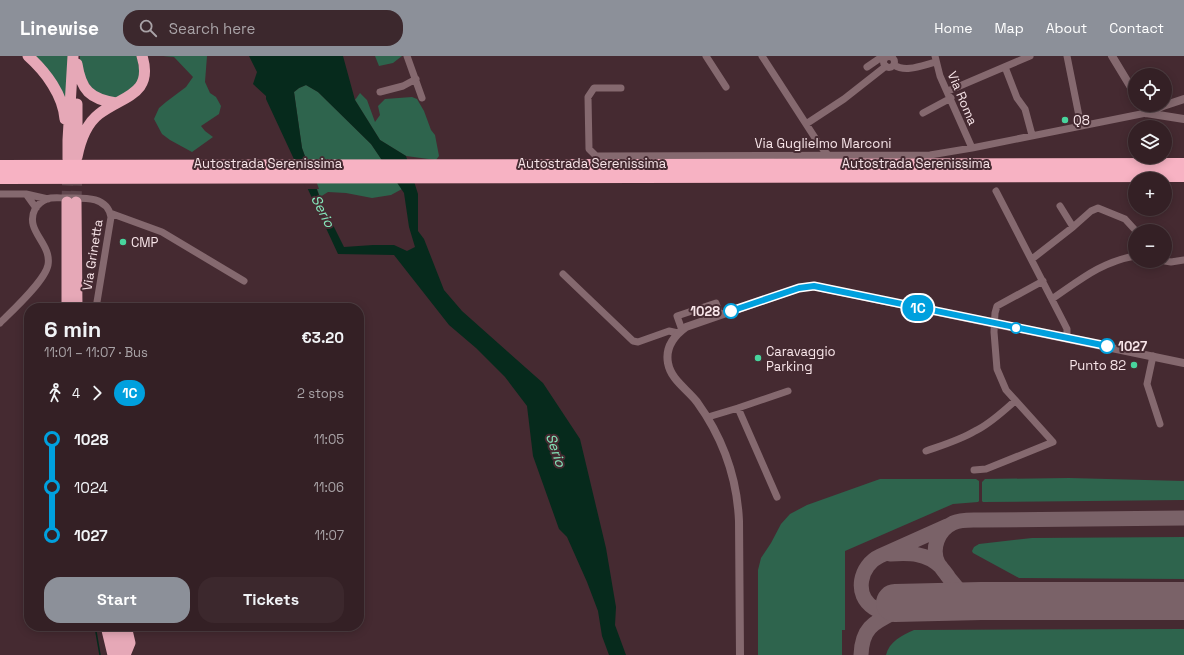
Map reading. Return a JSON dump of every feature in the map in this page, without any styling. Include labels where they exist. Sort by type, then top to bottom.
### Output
[{"type":"highway","points":[[28,56],[44,72],[57,93],[65,116],[72,158]]},
{"type":"highway","points":[[68,140],[74,56]]},
{"type":"highway","points":[[74,56],[78,74],[84,89],[95,98],[116,103]]},
{"type":"highway","points":[[72,158],[77,109],[74,56]]},
{"type":"highway","points":[[72,158],[80,146],[90,123],[99,114],[116,103],[131,96],[140,86],[144,70],[142,56]]},
{"type":"highway","name":"Autostrada Serenissima","points":[[0,166],[1184,164]]},
{"type":"highway","name":"Autostrada Serenissima","points":[[0,178],[1184,176]]},
{"type":"highway","points":[[67,303],[72,202],[77,303]]},
{"type":"highway","points":[[107,631],[114,655]]},
{"type":"highway","points":[[118,631],[124,655]]},
{"type":"highway","points":[[124,655],[130,642],[127,631]]},
{"type":"street","points":[[407,56],[422,98]]},
{"type":"street","points":[[706,56],[726,87]]},
{"type":"street","points":[[923,113],[949,95],[1030,56]]},
{"type":"street","points":[[1067,56],[1081,126]]},
{"type":"street","points":[[1112,56],[1128,82]]},
{"type":"street","points":[[765,57],[824,154]]},
{"type":"street","points":[[867,67],[880,58],[888,61],[900,69],[907,69],[936,59]]},
{"type":"street","name":"Via Roma","points":[[936,59],[940,76],[972,148]]},
{"type":"street","points":[[806,124],[844,99],[888,61]]},
{"type":"street","points":[[1005,67],[1017,98],[1025,109],[1032,135]]},
{"type":"street","points":[[380,92],[403,86],[416,79]]},
{"type":"street","name":"Via Guglielmo Marconi","points":[[621,88],[594,88],[588,97],[589,149],[596,156],[930,154],[972,148],[1146,113]]},
{"type":"street","points":[[1146,113],[1184,100]]},
{"type":"street","points":[[1146,113],[1184,104]]},
{"type":"street","points":[[1146,113],[1184,119]]},
{"type":"street","points":[[996,191],[1067,329],[1067,338]]},
{"type":"street","name":"Via Grinetta","points":[[0,194],[26,194],[48,199],[88,198],[103,204],[110,213],[111,217],[97,303]]},
{"type":"street","points":[[26,194],[36,208]]},
{"type":"street","points":[[0,323],[46,273],[48,266],[48,250],[33,226],[32,220],[39,203],[48,199]]},
{"type":"street","points":[[1060,206],[1073,227]]},
{"type":"street","points":[[1032,259],[1091,211],[1098,208],[1125,219],[1130,224]]},
{"type":"street","points":[[110,213],[162,232],[244,281]]},
{"type":"street","points":[[1052,299],[1098,268],[1119,259],[1128,257]]},
{"type":"street","points":[[1172,262],[1184,260]]},
{"type":"street","points":[[563,274],[633,341],[638,342],[669,331],[680,331]]},
{"type":"street","points":[[974,470],[986,469],[1053,442],[1006,390],[997,369],[994,332],[995,314],[998,306],[1043,280]]},
{"type":"street","points":[[740,655],[738,508],[734,480],[727,456],[708,418],[693,397],[674,377],[670,369],[667,356],[668,352],[674,338],[680,331],[694,324],[799,288],[814,286],[1184,363]]},
{"type":"street","points":[[680,331],[677,316],[716,304],[720,315]]},
{"type":"street","points":[[1153,356],[1147,384],[1160,424]]},
{"type":"street","points":[[708,418],[788,391]]},
{"type":"street","points":[[926,451],[977,431],[993,420],[1015,401]]},
{"type":"street","points":[[738,408],[777,497]]},
{"type":"shaded area","points":[[34,56],[69,56],[68,109]]},
{"type":"shaded area","points":[[80,56],[137,56],[139,79],[137,84],[129,91],[114,99],[95,95],[80,68]]},
{"type":"shaded area","points":[[163,56],[207,56],[205,82],[210,93],[216,97],[221,106],[219,114],[201,126],[213,137],[192,152],[162,134],[154,119],[159,108],[186,87],[193,77],[174,57]]},
{"type":"shaded area","points":[[375,56],[402,56],[393,63],[379,66]]},
{"type":"shaded area","points":[[306,85],[318,92],[371,144],[402,189],[391,195],[372,198],[346,193],[328,192],[320,197],[302,148],[294,92]]},
{"type":"shaded area","points":[[360,93],[367,100],[375,122],[380,115],[378,106],[385,99],[412,97],[417,99],[424,111],[431,130],[435,135],[439,156],[436,160],[406,156],[380,140],[355,100]]},
{"type":"shaded area","points":[[1069,478],[1184,481],[1184,500],[982,501],[982,482],[985,479]]},
{"type":"shaded area","points":[[880,479],[976,479],[979,481],[979,501],[953,504],[845,551],[845,630],[842,630],[842,655],[758,655],[758,570],[761,558],[781,524],[790,514],[807,505]]},
{"type":"shaded area","points":[[1184,537],[1184,579],[1019,578],[973,553],[972,551],[974,547],[979,544],[1032,538]]},
{"type":"shaded area","points":[[1184,629],[1184,655],[886,655],[893,643],[914,630]]},
{"type":"water","name":"Serio","points":[[249,56],[343,56],[355,100],[380,140],[406,156],[418,194],[418,231],[424,239],[444,290],[462,311],[543,383],[580,439],[606,548],[616,607],[615,625],[626,655],[609,655],[602,636],[598,611],[587,582],[567,537],[559,529],[533,456],[527,406],[505,377],[476,348],[449,325],[394,255],[338,254],[266,99],[266,96],[253,84],[257,72]],"holes":[[[306,85],[318,92],[371,144],[404,193],[409,227],[415,247],[407,251],[394,245],[344,247],[321,201],[302,148],[294,92]]]},
{"type":"pier","points":[[293,161],[309,161],[319,189],[306,189]]},
{"type":"waterway","points":[[96,631],[100,655]]},
{"type":"taxiway","points":[[981,601],[964,595],[954,585],[936,558],[935,552],[937,540],[943,530],[953,523],[970,520],[1184,518]]},
{"type":"taxiway","points":[[947,526],[873,560],[864,573],[861,588],[863,596],[867,602],[879,611],[883,612],[892,612],[913,605],[965,605]]},
{"type":"taxiway","points":[[890,554],[917,554],[929,558],[941,567]]},
{"type":"taxiway","points":[[861,655],[866,632],[875,623],[895,612]]},
{"type":"runway","points":[[895,603],[981,601],[1184,601]]},
{"type":"tunnel","points":[[67,202],[68,169]]},
{"type":"tunnel","points":[[76,202],[77,169]]},
{"type":"bus line","name":"1C","points":[[731,311],[799,288],[814,286],[1107,346]]},
{"type":"place","name":"Q8","points":[[1065,120]]},
{"type":"place","name":"CMP","points":[[123,242]]},
{"type":"place","name":"1028","points":[[731,311]]},
{"type":"place","name":"1027","points":[[1107,346]]},
{"type":"place","name":"Caravaggio Parking","points":[[758,358]]},
{"type":"place","name":"Punto 82","points":[[1134,365]]}]
